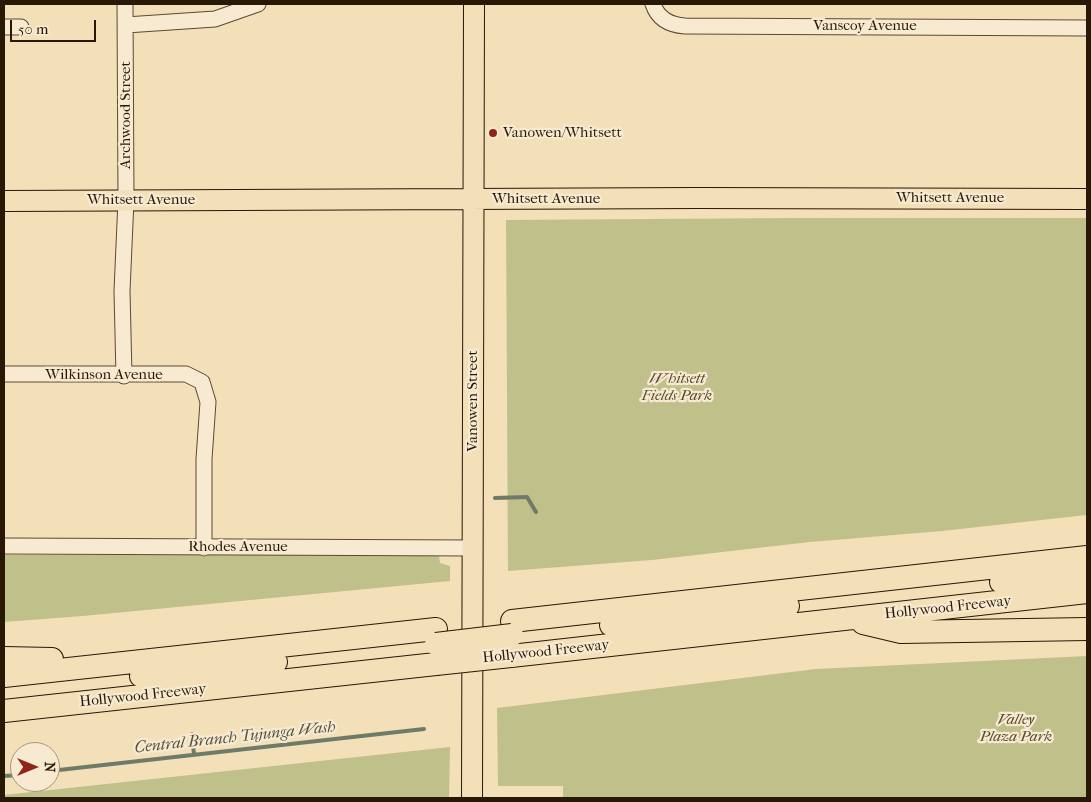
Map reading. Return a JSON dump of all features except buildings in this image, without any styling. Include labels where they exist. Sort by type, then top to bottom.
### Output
[{"type":"highway","name":"Hollywood Freeway","points":[[4,711],[436,647],[511,639],[1087,557]]},
{"type":"highway","points":[[511,639],[1087,573]]},
{"type":"highway","points":[[511,639],[1087,582]]},
{"type":"highway","name":"Hollywood Freeway","points":[[4,676],[132,661],[436,647],[511,639],[845,619],[1087,592]]},
{"type":"highway","points":[[845,619],[900,632],[1087,629]]},
{"type":"highway","points":[[4,691],[436,647]]},
{"type":"highway","points":[[4,699],[436,647]]},
{"type":"highway","points":[[4,658],[132,661]]},
{"type":"main road","name":"Vanowen Street","points":[[472,798],[474,4]]},
{"type":"main road","name":"Whitsett Avenue","points":[[4,201],[697,198],[1087,199]]},
{"type":"street","name":"Archwood Street","points":[[124,376],[122,291],[126,200],[125,4]]},
{"type":"street","points":[[126,25],[215,18],[258,4]]},
{"type":"street","name":"Vanscoy Avenue","points":[[653,4],[661,18],[676,25],[685,26],[1087,28]]},
{"type":"street","points":[[4,27],[21,27]]},
{"type":"street","name":"Wilkinson Avenue","points":[[4,374],[124,376],[186,374],[202,382],[208,402],[204,459],[204,548]]},
{"type":"street","name":"Rhodes Avenue","points":[[4,546],[473,548]]},
{"type":"green space","name":"Whitsett Fields Park","points":[[1087,218],[1087,515],[942,531],[810,542],[652,560],[508,571],[506,220]]},
{"type":"green space","points":[[4,555],[439,555],[440,563],[450,566],[450,581],[4,622]]},
{"type":"green space","name":"Valley Plaza Park","points":[[1087,656],[1087,798],[563,798],[563,786],[498,786],[497,708],[816,669]]},
{"type":"green space","points":[[450,747],[449,798],[4,798],[4,795],[32,792],[60,792],[60,789]]},
{"type":"waterway","points":[[495,498],[527,497],[536,512]]},
{"type":"waterway","name":"Central Branch Tujunga Wash","points":[[60,770],[424,729]]},
{"type":"waterway","points":[[192,734],[194,755]]},
{"type":"waterway","name":"Central Branch Tujunga Wash","points":[[4,776],[10,776]]},
{"type":"place","name":"Vanowen/Whitsett","points":[[493,133]]}]
